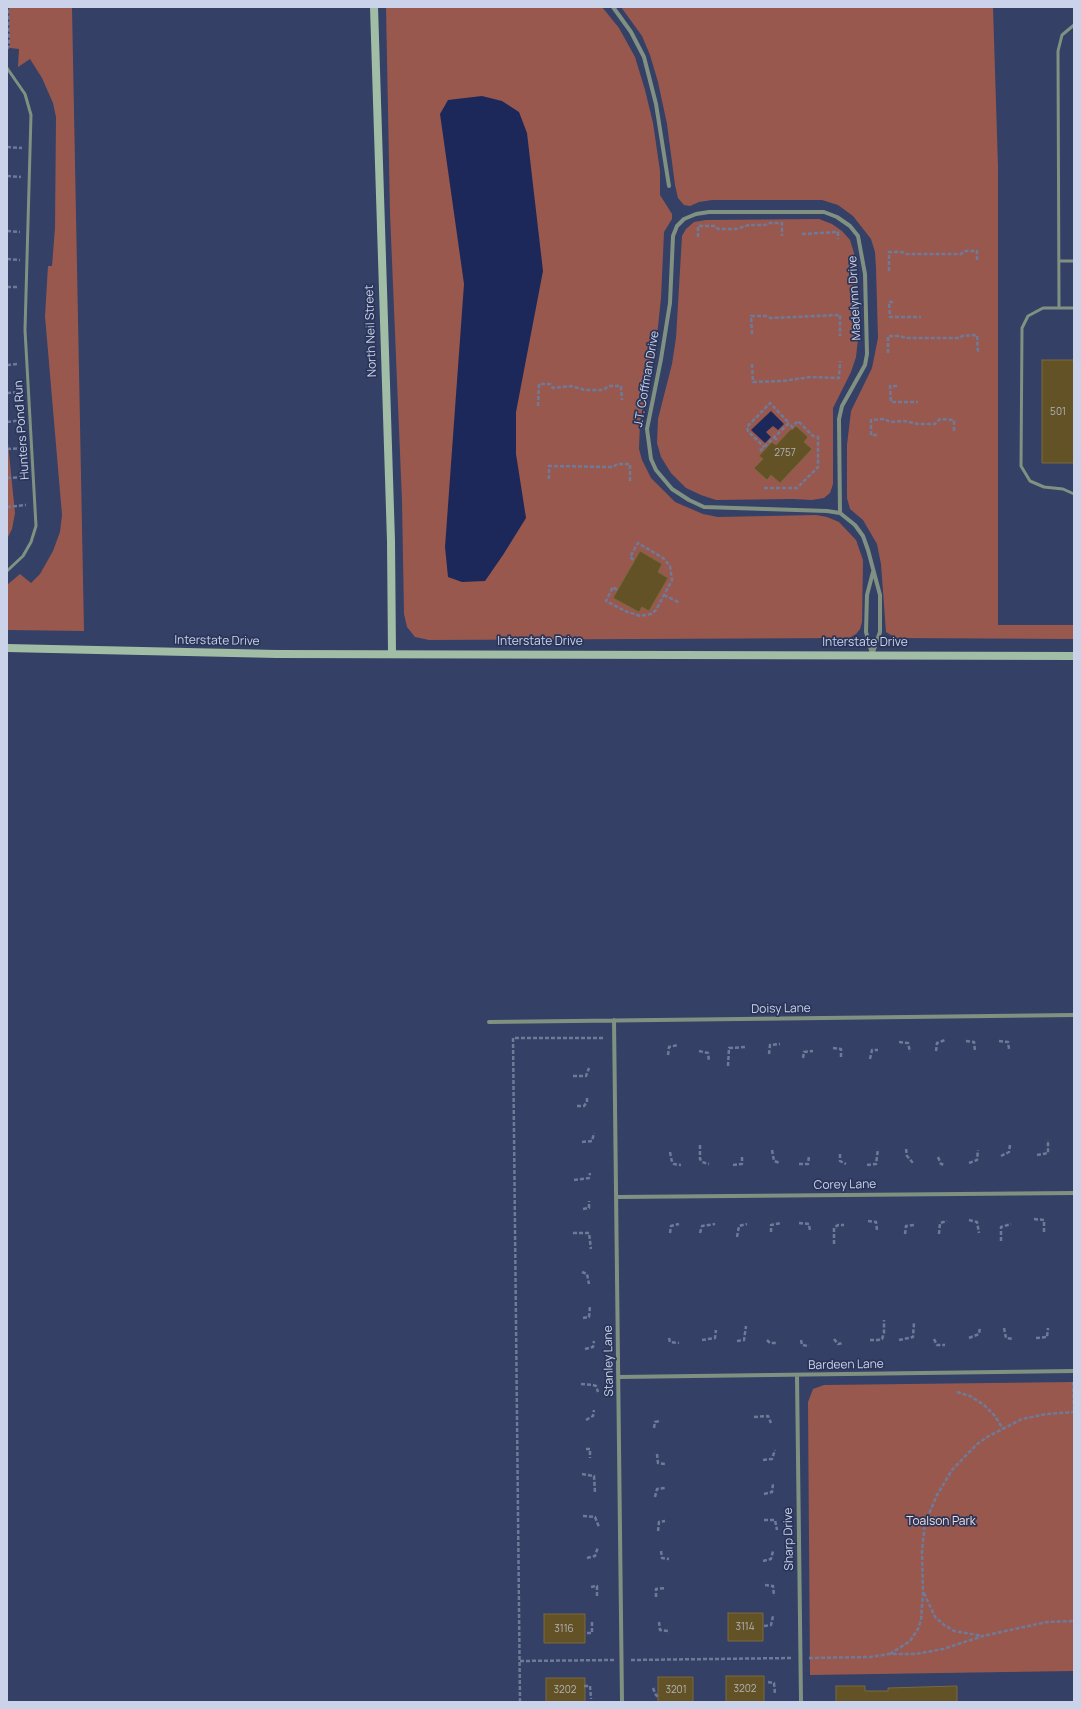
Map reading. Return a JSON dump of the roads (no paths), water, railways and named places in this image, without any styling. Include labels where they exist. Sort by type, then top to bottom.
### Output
[{"type":"main road","name":"North Neil Street","points":[[374,7],[391,541],[392,654]]},
{"type":"main road","name":"Interstate Drive","points":[[7,648],[277,654],[872,654],[1074,656]]},
{"type":"street","points":[[613,7],[631,32],[644,57],[656,104],[669,186]]},
{"type":"street","name":"Madelynn Drive","points":[[684,219],[696,214],[709,212],[824,212],[843,221],[858,236],[865,274],[867,354],[863,370],[842,406],[839,419],[840,513]]},
{"type":"street","name":"J.T. Coffman Drive","points":[[684,219],[677,226],[673,236],[670,303],[662,359],[647,429],[649,451],[656,470],[672,489],[689,500],[704,507],[802,509],[840,513]]},
{"type":"street","points":[[840,513],[855,525],[863,536],[880,595],[880,632],[872,654]]},
{"type":"street","points":[[872,654],[866,632],[867,595],[873,572]]},
{"type":"street","name":"Doisy Lane","points":[[489,1022],[1074,1015]]},
{"type":"street","name":"Stanley Lane","points":[[614,1020],[622,1702]]},
{"type":"street","name":"Corey Lane","points":[[617,1197],[1074,1193]]},
{"type":"street","name":"Bardeen Lane","points":[[619,1377],[797,1376],[1074,1371]]},
{"type":"street","name":"Sharp Drive","points":[[797,1376],[801,1702]]},
{"type":"lane","points":[[1059,308],[1058,51],[1062,36],[1074,25]]},
{"type":"lane","name":"Hunters Pond Run","points":[[7,68],[25,94],[31,115],[27,232],[26,363],[36,504],[36,526],[31,542],[23,556],[7,571]]},
{"type":"lane","points":[[1059,261],[1074,261]]},
{"type":"lane","points":[[1074,308],[1043,308],[1028,316],[1022,328],[1021,466],[1030,480],[1044,487],[1063,489],[1074,494]]},
{"type":"water","points":[[482,96],[502,101],[519,112],[527,133],[543,271],[516,412],[516,454],[526,518],[485,581],[462,582],[448,577],[445,547],[464,284],[440,114],[448,100]]},
{"type":"water","points":[[771,411],[784,424],[778,430],[773,426],[766,432],[771,437],[765,443],[751,430]]},
{"type":"park label","name":"Toalson Park","points":[[941,1522]]}]
